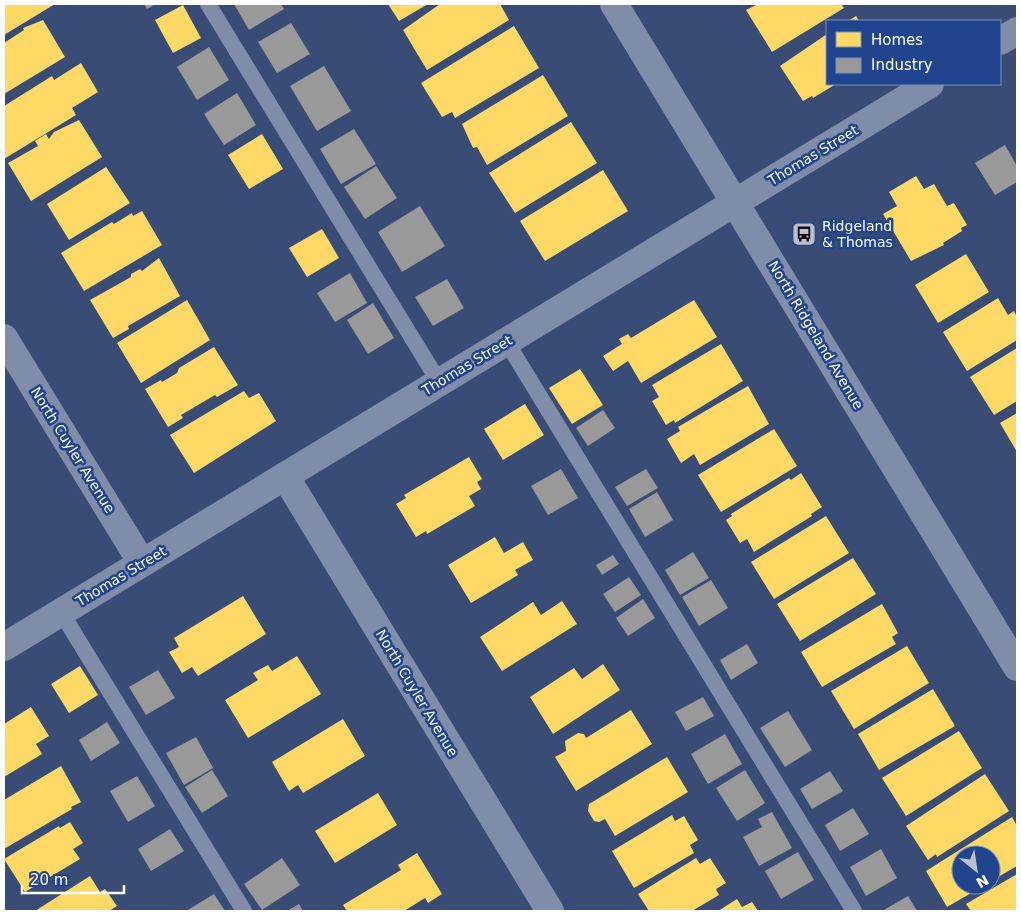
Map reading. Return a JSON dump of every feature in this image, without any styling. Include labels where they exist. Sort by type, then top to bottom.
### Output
[{"type":"street","name":"North Ridgeland Avenue","points":[[614,4],[1017,667]]},
{"type":"street","points":[[1001,41],[1017,31]]},
{"type":"street","name":"Thomas Street","points":[[4,647],[928,85]]},
{"type":"street","name":"North Cuyler Avenue","points":[[4,338],[142,563]]},
{"type":"street","name":"North Cuyler Avenue","points":[[285,476],[550,911]]},
{"type":"lane","points":[[208,4],[439,382]]},
{"type":"lane","points":[[506,341],[854,911]]},
{"type":"lane","points":[[61,612],[244,911]]},
{"type":"building: Homes","points":[[4,4],[55,4],[4,35]]},
{"type":"building: Homes","points":[[388,4],[428,4],[399,21]]},
{"type":"building: Homes","points":[[440,4],[500,4],[509,20],[427,70],[403,30]]},
{"type":"building: Homes","points":[[758,4],[841,4],[844,8],[772,52],[746,10]]},
{"type":"building: Homes","points":[[183,5],[201,38],[173,53],[155,20]]},
{"type":"building: Homes","points":[[856,16],[858,20],[850,20]]},
{"type":"building: Homes","points":[[43,20],[65,57],[4,94],[4,43],[24,30],[23,28]]},
{"type":"building: Homes","points":[[514,26],[539,68],[455,118],[452,112],[442,117],[421,83]]},
{"type":"building: Homes","points":[[826,35],[826,85],[834,85],[813,98],[812,96],[803,101],[780,66]]},
{"type":"building: Homes","points":[[81,63],[98,92],[72,108],[76,115],[4,159],[4,106],[52,76],[54,80]]},
{"type":"building: Homes","points":[[543,75],[568,116],[487,165],[477,147],[473,148],[462,124]]},
{"type":"building: Homes","points":[[79,120],[102,157],[31,201],[8,163],[38,146],[35,141],[46,134],[49,139],[54,132]]},
{"type":"building: Homes","points":[[571,122],[597,163],[515,213],[489,173]]},
{"type":"building: Homes","points":[[262,134],[283,169],[249,189],[228,155]]},
{"type":"building: Homes","points":[[106,167],[130,203],[69,240],[47,204]]},
{"type":"building: Homes","points":[[603,170],[628,211],[545,261],[520,221]]},
{"type":"building: Homes","points":[[916,176],[924,189],[934,184],[947,206],[954,203],[967,225],[961,228],[962,231],[943,243],[944,245],[911,261],[883,214],[897,206],[889,192]]},
{"type":"building: Homes","points":[[142,211],[162,245],[84,291],[61,253],[112,222],[114,224],[132,213],[133,216]]},
{"type":"building: Homes","points":[[322,229],[339,258],[307,277],[289,248]]},
{"type":"building: Homes","points":[[966,254],[989,292],[938,323],[915,285]]},
{"type":"building: Homes","points":[[159,258],[180,296],[128,326],[129,329],[113,338],[90,300],[131,277],[131,274],[140,269],[142,271]]},
{"type":"building: Homes","points":[[998,298],[1008,315],[1014,311],[1017,317],[1017,340],[967,371],[943,332]]},
{"type":"building: Homes","points":[[187,300],[210,340],[141,383],[117,343]]},
{"type":"building: Homes","points":[[694,300],[717,337],[641,383],[628,361],[613,371],[603,356],[622,344],[619,339],[628,334],[631,338]]},
{"type":"building: Homes","points":[[721,344],[743,381],[675,423],[674,420],[666,425],[652,401],[659,397],[652,385]]},
{"type":"building: Homes","points":[[214,347],[238,385],[217,397],[215,395],[181,415],[183,418],[168,427],[145,389],[177,373],[179,368]]},
{"type":"building: Homes","points":[[1017,348],[1017,401],[994,415],[970,377]]},
{"type":"building: Homes","points":[[580,369],[603,405],[572,424],[549,388]]},
{"type":"building: Homes","points":[[748,386],[769,424],[700,465],[694,454],[681,463],[667,439],[680,431],[678,427]]},
{"type":"building: Homes","points":[[244,391],[249,398],[259,393],[276,421],[194,473],[170,435]]},
{"type":"building: Homes","points":[[525,404],[544,435],[503,460],[484,429]]},
{"type":"building: Homes","points":[[1017,413],[1017,452],[1000,423]]},
{"type":"building: Homes","points":[[774,429],[797,466],[721,512],[698,475]]},
{"type":"building: Homes","points":[[469,457],[482,479],[477,482],[481,489],[469,496],[475,506],[427,534],[426,531],[416,537],[396,504],[406,498],[404,495]]},
{"type":"building: Homes","points":[[801,473],[822,507],[811,514],[812,516],[754,552],[747,539],[740,543],[726,520],[732,516],[731,514],[789,478],[791,480]]},
{"type":"building: Homes","points":[[826,516],[849,553],[774,599],[751,562]]},
{"type":"building: Homes","points":[[495,537],[504,553],[523,542],[533,560],[515,570],[518,575],[471,603],[448,565]]},
{"type":"building: Homes","points":[[853,558],[876,594],[800,641],[777,604]]},
{"type":"building: Homes","points":[[243,596],[266,634],[198,676],[192,667],[182,673],[169,652],[179,647],[174,638]]},
{"type":"building: Homes","points":[[562,601],[577,624],[502,671],[480,637],[533,602],[541,615]]},
{"type":"building: Homes","points":[[882,604],[898,633],[892,637],[896,644],[822,687],[801,652]]},
{"type":"building: Homes","points":[[907,646],[929,683],[854,729],[831,691]]},
{"type":"building: Homes","points":[[297,656],[321,694],[248,738],[225,700],[258,680],[253,673],[268,665],[272,671]]},
{"type":"building: Homes","points":[[603,664],[620,690],[553,734],[530,697],[574,668],[582,679]]},
{"type":"building: Homes","points":[[80,666],[98,695],[69,713],[51,684]]},
{"type":"building: Homes","points":[[933,689],[955,726],[879,770],[858,734]]},
{"type":"building: Homes","points":[[31,707],[49,736],[36,744],[42,754],[4,777],[4,724]]},
{"type":"building: Homes","points":[[631,710],[652,744],[576,791],[555,757],[566,751],[565,741],[578,733],[584,734],[586,738]]},
{"type":"building: Homes","points":[[343,719],[365,756],[303,793],[298,785],[289,791],[272,762]]},
{"type":"building: Homes","points":[[959,731],[982,768],[906,816],[882,778]]},
{"type":"building: Homes","points":[[667,757],[688,792],[615,836],[605,819],[599,822],[594,821],[588,811],[589,804]]},
{"type":"building: Homes","points":[[61,766],[81,802],[4,849],[4,800]]},
{"type":"building: Homes","points":[[985,774],[1009,811],[956,845],[951,845],[951,848],[937,857],[936,854],[928,860],[906,826]]},
{"type":"building: Homes","points":[[378,793],[397,825],[335,863],[315,831]]},
{"type":"building: Homes","points":[[672,815],[675,821],[684,816],[698,840],[690,845],[694,853],[634,888],[612,851]]},
{"type":"building: Homes","points":[[1012,817],[1017,826],[1017,866],[1001,875],[1001,845],[967,845]]},
{"type":"building: Homes","points":[[70,822],[83,843],[73,849],[80,859],[25,892],[4,859],[59,826],[60,828]]},
{"type":"building: Homes","points":[[417,853],[442,894],[428,903],[425,898],[404,911],[347,911],[343,905],[401,870],[398,865]]},
{"type":"building: Homes","points":[[951,855],[951,895],[968,895],[947,907],[926,871]]},
{"type":"building: Homes","points":[[696,858],[700,864],[710,858],[726,883],[716,889],[719,895],[692,911],[649,911],[638,894]]},
{"type":"building: Homes","points":[[1017,874],[1017,911],[971,911],[966,904],[981,895],[1001,895],[1001,883]]},
{"type":"building: Homes","points":[[90,876],[100,892],[105,889],[117,906],[109,911],[35,911]]},
{"type":"building: Homes","points":[[737,899],[742,907],[752,902],[758,911],[718,911]]},
{"type":"building: Industry","points":[[144,4],[156,4],[147,9]]},
{"type":"building: Industry","points":[[234,4],[281,4],[284,9],[249,30]]},
{"type":"building: Industry","points":[[291,23],[310,54],[277,73],[258,42]]},
{"type":"building: Industry","points":[[209,47],[229,80],[197,100],[177,67]]},
{"type":"building: Industry","points":[[324,66],[351,111],[317,131],[290,86]]},
{"type":"building: Industry","points":[[237,93],[256,125],[224,145],[204,114]]},
{"type":"building: Industry","points":[[354,129],[376,164],[341,184],[320,149]]},
{"type":"building: Industry","points":[[1005,145],[1017,166],[1017,182],[995,195],[975,163]]},
{"type":"building: Industry","points":[[376,166],[397,198],[365,219],[344,187]]},
{"type":"building: Industry","points":[[420,206],[445,246],[402,272],[378,232]]},
{"type":"building: Industry","points":[[350,273],[367,303],[335,322],[317,293]]},
{"type":"building: Industry","points":[[447,279],[464,308],[433,326],[415,297]]},
{"type":"building: Industry","points":[[373,303],[394,338],[368,354],[347,320]]},
{"type":"building: Industry","points":[[603,410],[615,428],[588,446],[576,428]]},
{"type":"building: Industry","points":[[561,469],[578,498],[548,515],[531,486]]},
{"type":"building: Industry","points":[[646,469],[658,488],[627,506],[615,487]]},
{"type":"building: Industry","points":[[657,492],[673,520],[645,537],[629,509]]},
{"type":"building: Industry","points":[[693,552],[709,578],[680,595],[665,570]]},
{"type":"building: Industry","points":[[613,555],[619,564],[602,575],[596,565]]},
{"type":"building: Industry","points":[[629,577],[641,595],[615,612],[603,594]]},
{"type":"building: Industry","points":[[711,580],[728,608],[699,626],[682,597]]},
{"type":"building: Industry","points":[[643,599],[655,618],[628,636],[616,618]]},
{"type":"building: Industry","points":[[747,644],[758,663],[731,680],[720,660]]},
{"type":"building: Industry","points":[[158,670],[175,698],[146,715],[129,687]]},
{"type":"building: Industry","points":[[703,697],[714,716],[686,731],[675,712]]},
{"type":"building: Industry","points":[[788,711],[812,750],[785,767],[760,728]]},
{"type":"building: Industry","points":[[107,722],[120,743],[91,761],[79,740]]},
{"type":"building: Industry","points":[[725,734],[742,764],[708,784],[691,754]]},
{"type":"building: Industry","points":[[196,737],[213,768],[184,785],[166,753]]},
{"type":"building: Industry","points":[[212,770],[228,796],[202,813],[185,787]]},
{"type":"building: Industry","points":[[745,770],[765,803],[737,821],[716,788]]},
{"type":"building: Industry","points":[[830,771],[843,791],[812,809],[800,789]]},
{"type":"building: Industry","points":[[137,776],[155,806],[128,822],[110,791]]},
{"type":"building: Industry","points":[[853,808],[869,834],[840,851],[825,825]]},
{"type":"building: Industry","points":[[772,812],[792,848],[759,866],[743,837],[762,827],[758,819]]},
{"type":"building: Industry","points":[[170,829],[184,851],[151,871],[138,849]]},
{"type":"building: Industry","points":[[881,849],[897,878],[866,896],[850,867]]},
{"type":"building: Industry","points":[[798,852],[814,880],[781,899],[765,871]]},
{"type":"building: Industry","points":[[282,858],[300,885],[262,910],[244,884]]},
{"type":"building: Industry","points":[[214,894],[225,911],[186,911]]},
{"type":"building: Industry","points":[[908,896],[917,911],[882,911]]},
{"type":"building: Industry","points":[[299,904],[303,911],[287,911]]},
{"type":"place","name":"Ridgeland & Thomas","points":[[804,234]]}]
